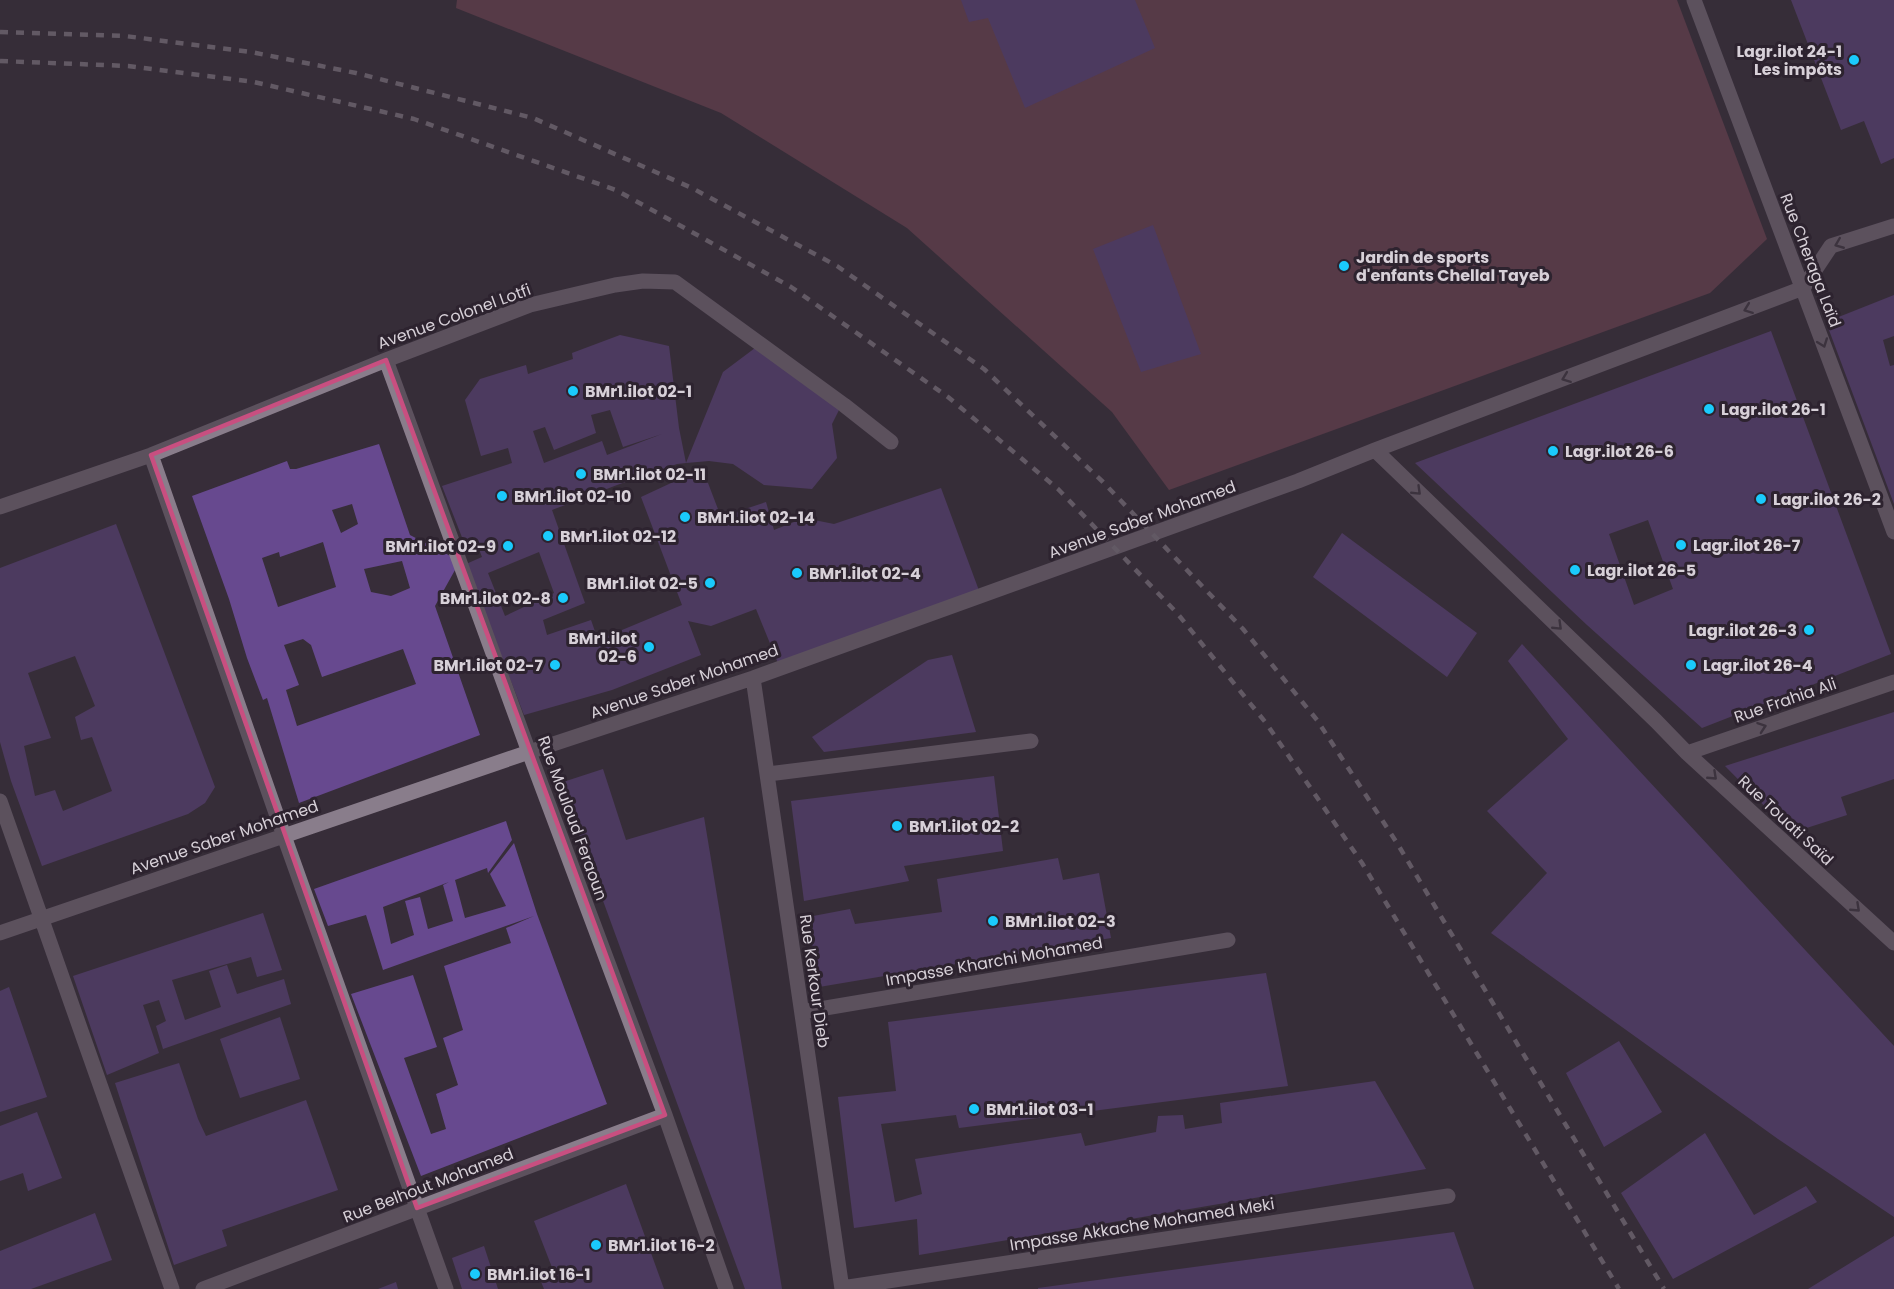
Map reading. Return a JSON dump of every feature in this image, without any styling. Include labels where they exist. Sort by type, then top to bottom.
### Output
[{"type":"street","name":"Rue Cheraga Laïd","points":[[1694,0],[1894,532]]},
{"type":"street","points":[[1803,288],[1831,246],[1894,226]]},
{"type":"street","name":"Avenue Colonel Lotfi","points":[[0,507],[151,455],[386,360],[530,305],[615,285],[643,281],[675,282],[891,442]]},
{"type":"street","name":"Avenue Saber Mohamed","points":[[0,933],[753,678],[1298,481],[1803,288]]},
{"type":"street","name":"Rue Mouloud Feraoun","points":[[386,360],[665,1115],[726,1289]]},
{"type":"street","name":"Rue Touati Saïd","points":[[1375,450],[1656,720],[1687,753],[1894,943]]},
{"type":"street","points":[[151,455],[446,1289]]},
{"type":"street","name":"Rue Kerkour Dieb","points":[[753,678],[842,1288]]},
{"type":"street","name":"Rue Frahia Ali","points":[[1687,753],[1894,682]]},
{"type":"street","points":[[768,774],[1031,741]]},
{"type":"street","points":[[0,801],[172,1289]]},
{"type":"street","name":"Impasse Kharchi Mohamed","points":[[802,1012],[1228,940]]},
{"type":"street","name":"Rue Belhout Mohamed","points":[[203,1289],[665,1115]]},
{"type":"street","name":"Impasse Akkache Mohamed Meki","points":[[842,1288],[1448,1196]]},
{"type":"highlighted area","points":[[386,360],[665,1115],[417,1208],[151,455]]},
{"type":"shaded area","name":"Jardin de sports d'enfants Chellal Tayeb","points":[[457,0],[1677,0],[1767,239],[1710,293],[1169,490],[1112,412],[907,228],[721,113],[456,8]]},
{"type":"building","points":[[961,0],[1135,0],[1155,48],[1025,108],[988,18],[969,22]]},
{"type":"building","name":"Lagr.ilot 24-1 Les impôts","points":[[1791,0],[1894,0],[1894,158],[1881,164],[1864,121],[1841,130]]},
{"type":"building","points":[[1153,225],[1201,354],[1141,372],[1093,249]]},
{"type":"building","points":[[1894,295],[1894,336],[1883,340],[1890,366],[1894,365],[1894,504],[1826,322]]},
{"type":"building","points":[[1771,331],[1891,654],[1702,728],[1587,625],[1415,463]],"holes":[[[1648,520],[1673,589],[1634,605],[1609,534]]]},
{"type":"building","points":[[620,335],[669,346],[679,428],[686,463],[617,485],[552,510],[585,603],[543,620],[547,635],[591,620],[598,640],[682,605],[641,497],[684,477],[708,483],[721,517],[766,502],[774,530],[804,518],[834,524],[941,488],[981,596],[780,668],[756,609],[711,626],[688,621],[701,655],[612,690],[524,715],[466,564],[482,557],[476,541],[465,545],[442,486],[512,463],[508,448],[481,456],[465,400],[480,379],[526,365],[528,374],[573,359],[572,353]],"holes":[[[610,410],[623,447],[662,434],[607,455],[602,441],[544,463],[533,431],[545,427],[554,450],[596,433],[591,415]],[[539,552],[554,593],[505,616],[488,573]]]},
{"type":"building","points":[[759,345],[840,408],[832,424],[837,458],[812,489],[764,485],[733,464],[709,461],[686,463],[723,372]]},
{"type":"building","points":[[379,444],[410,535],[460,561],[435,606],[480,735],[299,803],[267,698],[263,700],[247,658],[229,599],[192,496],[287,461],[290,469]],"holes":[[[352,504],[358,524],[341,533],[332,510]],[[323,542],[336,587],[278,607],[262,558],[279,552],[280,557]],[[402,561],[410,588],[391,596],[371,592],[364,569]],[[303,639],[311,645],[322,677],[403,649],[416,684],[297,726],[286,690],[299,685],[284,645]]]},
{"type":"building","points":[[116,524],[215,787],[205,803],[188,814],[42,866],[11,781],[0,742],[0,568]],"holes":[[[75,656],[95,706],[75,717],[81,740],[92,737],[112,791],[63,811],[55,790],[35,796],[24,746],[51,738],[28,673]]]},
{"type":"building","points":[[1342,533],[1477,633],[1447,677],[1313,577]]},
{"type":"building","points":[[1522,644],[1894,1046],[1894,1217],[1778,1139],[1491,933],[1547,873],[1487,811],[1568,739],[1508,661]]},
{"type":"building","points":[[952,655],[976,732],[824,752],[812,737],[928,660]]},
{"type":"building","points":[[1894,712],[1894,779],[1841,797],[1847,815],[1791,833],[1725,766]]},
{"type":"building","points":[[603,769],[626,840],[704,817],[782,1289],[745,1289],[560,783]]},
{"type":"building","name":"BMr1.ilot 02-2","points":[[994,776],[1003,851],[904,866],[909,881],[804,901],[791,801]]},
{"type":"building","points":[[506,821],[512,840],[488,873],[487,868],[455,880],[465,918],[506,906],[490,874],[514,843],[537,914],[607,1104],[421,1176],[351,994],[413,975],[437,1047],[404,1058],[431,1134],[446,1129],[436,1094],[458,1085],[443,1038],[463,1030],[444,966],[511,943],[506,928],[534,916],[383,970],[366,915],[328,926],[314,889]],"holes":[[[449,882],[443,885],[453,921],[428,929],[420,897],[405,901],[414,935],[391,944],[383,907]]]},
{"type":"building","name":"BMr1.ilot 02-3","points":[[1058,858],[1063,880],[1099,873],[1111,938],[819,987],[808,917],[850,909],[855,924],[942,912],[937,879]]},
{"type":"building","points":[[263,913],[282,970],[257,977],[251,957],[172,980],[185,1020],[221,1007],[209,971],[227,965],[237,994],[284,979],[291,1004],[163,1049],[156,1026],[166,1021],[159,1000],[143,1005],[159,1053],[107,1075],[73,976]]},
{"type":"building","name":"BMr1.ilot 03-1","points":[[1266,973],[1288,1086],[959,1128],[956,1115],[881,1124],[895,1202],[922,1194],[915,1159],[1081,1133],[1085,1146],[1156,1132],[1158,1116],[1183,1115],[1185,1129],[1222,1123],[1220,1103],[1375,1081],[1426,1169],[919,1255],[917,1219],[854,1228],[838,1097],[896,1091],[888,1022]]},
{"type":"building","points":[[9,987],[47,1097],[0,1112],[0,991]]},
{"type":"building","points":[[280,1017],[300,1079],[240,1098],[220,1039]]},
{"type":"building","points":[[1619,1041],[1662,1112],[1604,1147],[1566,1073]]},
{"type":"building","points":[[179,1063],[206,1136],[306,1100],[338,1190],[222,1230],[227,1246],[174,1265],[115,1083]]},
{"type":"building","points":[[37,1112],[62,1178],[28,1191],[23,1173],[0,1181],[0,1126]]},
{"type":"building","points":[[1705,1133],[1754,1215],[1806,1186],[1817,1202],[1673,1279],[1621,1193]]},
{"type":"building","name":"BMr1.ilot 16-2","points":[[626,1184],[664,1289],[544,1289],[538,1274],[553,1270],[534,1221]]},
{"type":"building","points":[[95,1213],[112,1260],[31,1289],[0,1289],[0,1251]]},
{"type":"building","points":[[1454,1232],[1474,1289],[1038,1289],[1038,1288]]},
{"type":"building","points":[[1894,1236],[1894,1289],[1808,1289]]},
{"type":"building","name":"BMr1.ilot 16-1","points":[[484,1246],[498,1289],[462,1289],[452,1258]]},
{"type":"building","points":[[396,1282],[398,1289],[378,1289]]},
{"type":"railway","points":[[0,32],[125,36],[251,52],[356,73],[533,118],[692,188],[837,266],[984,369],[1103,482],[1243,629],[1317,720],[1397,843],[1664,1289]]},
{"type":"railway","points":[[0,61],[128,66],[254,82],[414,119],[616,190],[791,287],[948,397],[1058,489],[1177,613],[1266,723],[1362,863],[1619,1289]]},
{"type":"place","name":"Lagr.ilot 24-1 Les impôts","points":[[1854,60]]},
{"type":"place","name":"Jardin de sports d'enfants Chellal Tayeb","points":[[1344,266]]},
{"type":"place","name":"BMr1.ilot 02-1","points":[[573,391]]},
{"type":"place","name":"Lagr.ilot 26-1","points":[[1709,409]]},
{"type":"place","name":"Lagr.ilot 26-6","points":[[1553,451]]},
{"type":"place","name":"BMr1.ilot 02-11","points":[[581,474]]},
{"type":"place","name":"BMr1.ilot 02-10","points":[[502,496]]},
{"type":"place","name":"Lagr.ilot 26-2","points":[[1761,499]]},
{"type":"place","name":"BMr1.ilot 02-14","points":[[685,517]]},
{"type":"place","name":"BMr1.ilot 02-12","points":[[548,536]]},
{"type":"place","name":"Lagr.ilot 26-7","points":[[1681,545]]},
{"type":"place","name":"BMr1.ilot 02-9","points":[[508,546]]},
{"type":"place","name":"Lagr.ilot 26-5","points":[[1575,570]]},
{"type":"place","name":"BMr1.ilot 02-4","points":[[797,573]]},
{"type":"place","name":"BMr1.ilot 02-5","points":[[710,583]]},
{"type":"place","name":"BMr1.ilot 02-8","points":[[563,598]]},
{"type":"place","name":"Lagr.ilot 26-3","points":[[1809,630]]},
{"type":"place","name":"BMr1.ilot 02-6","points":[[649,647]]},
{"type":"place","name":"BMr1.ilot 02-7","points":[[555,665]]},
{"type":"place","name":"Lagr.ilot 26-4","points":[[1691,665]]},
{"type":"place","name":"BMr1.ilot 02-2","points":[[897,826]]},
{"type":"place","name":"BMr1.ilot 02-3","points":[[993,921]]},
{"type":"place","name":"BMr1.ilot 03-1","points":[[974,1109]]},
{"type":"place","name":"BMr1.ilot 16-2","points":[[596,1245]]},
{"type":"place","name":"BMr1.ilot 16-1","points":[[475,1274]]}]
